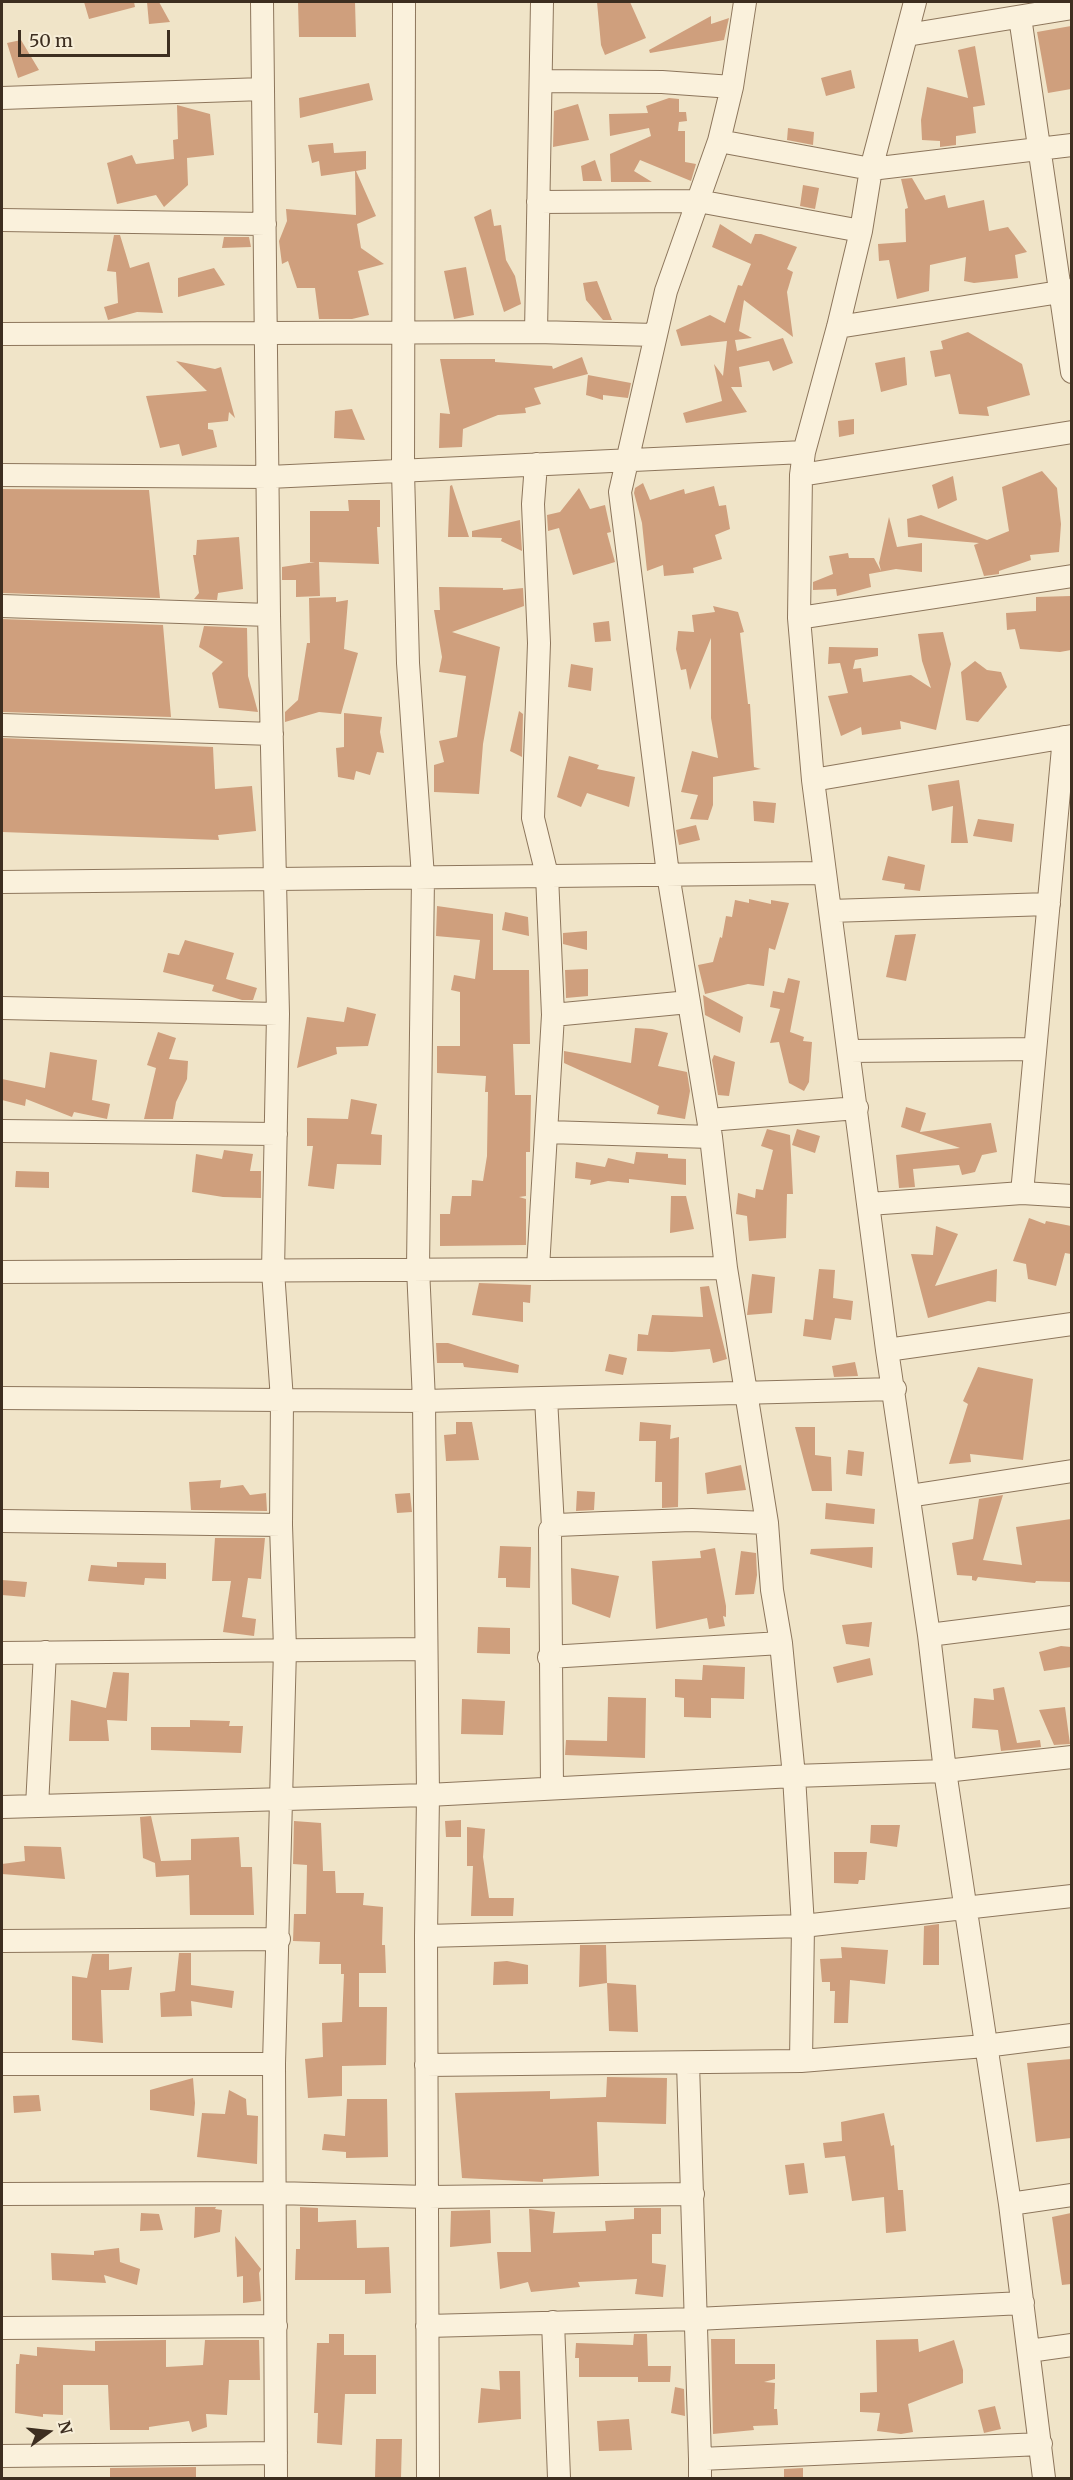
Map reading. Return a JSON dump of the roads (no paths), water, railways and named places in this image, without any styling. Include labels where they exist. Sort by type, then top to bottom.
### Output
[{"type":"street","points":[[262,2],[269,615],[278,1014],[273,1271],[282,1400],[281,1525],[285,1649],[274,2064],[276,2478]]},
{"type":"street","points":[[404,2],[403,471],[408,663],[423,876],[418,1268],[424,1401],[428,1795],[426,1936],[428,2478]]},
{"type":"street","points":[[536,332],[542,2]]},
{"type":"street","points":[[745,2],[732,87],[719,141],[666,291],[620,492],[668,874],[710,1128],[726,1268],[767,1523],[772,1590],[781,1643],[794,1776],[803,1926],[801,2061]]},
{"type":"street","points":[[915,2],[871,169],[861,231],[838,327],[804,452],[801,475],[799,618],[813,780],[887,1350],[895,1389],[929,1635],[945,1771],[1010,2204],[1044,2478]]},
{"type":"street","points":[[907,35],[1071,8]]},
{"type":"street","points":[[1020,17],[1039,151],[1066,291],[1071,372]]},
{"type":"street","points":[[540,81],[662,82],[732,87]]},
{"type":"street","points":[[2,98],[263,89]]},
{"type":"street","points":[[719,141],[871,169],[1039,151],[1071,145]]},
{"type":"street","points":[[538,202],[698,201],[861,231]]},
{"type":"street","points":[[2,220],[265,224]]},
{"type":"street","points":[[838,327],[1066,291]]},
{"type":"street","points":[[2,334],[267,335],[402,331],[656,335]]},
{"type":"street","points":[[801,475],[1071,432]]},
{"type":"street","points":[[2,475],[269,477],[804,452]]},
{"type":"street","points":[[536,464],[533,504],[538,644],[534,818],[547,875],[554,1015],[538,1268]]},
{"type":"street","points":[[799,618],[1071,576]]},
{"type":"street","points":[[2,606],[269,615]]},
{"type":"street","points":[[2,725],[272,734]]},
{"type":"street","points":[[813,780],[1068,737],[1049,904],[1022,1193]]},
{"type":"street","points":[[2,882],[825,873]]},
{"type":"street","points":[[830,911],[1049,904]]},
{"type":"street","points":[[554,1015],[689,1002]]},
{"type":"street","points":[[2,1008],[278,1014]]},
{"type":"street","points":[[850,1052],[1035,1049]]},
{"type":"street","points":[[547,1132],[710,1128],[857,1108]]},
{"type":"street","points":[[2,1131],[276,1134]]},
{"type":"street","points":[[869,1204],[1022,1193],[1071,1196]]},
{"type":"street","points":[[2,1272],[726,1268]]},
{"type":"street","points":[[887,1350],[1071,1324]]},
{"type":"street","points":[[2,1398],[424,1401],[895,1389]]},
{"type":"street","points":[[546,1398],[553,1527],[550,1530],[549,1657],[552,1788]]},
{"type":"street","points":[[909,1496],[1071,1471]]},
{"type":"street","points":[[553,1527],[692,1520],[767,1523]]},
{"type":"street","points":[[2,1521],[281,1525]]},
{"type":"street","points":[[929,1635],[1071,1617]]},
{"type":"street","points":[[549,1657],[781,1643]]},
{"type":"street","points":[[2,1653],[426,1648]]},
{"type":"street","points":[[36,1806],[45,1652]]},
{"type":"street","points":[[2,1807],[282,1797],[428,1795],[794,1776],[945,1771],[1071,1757]]},
{"type":"street","points":[[426,1936],[803,1926],[1071,1896]]},
{"type":"street","points":[[2,1941],[279,1939]]},
{"type":"street","points":[[426,2065],[801,2061],[985,2046],[1071,2035]]},
{"type":"street","points":[[688,2063],[700,2469],[1041,2444]]},
{"type":"street","points":[[2,2064],[274,2064]]},
{"type":"street","points":[[2,2194],[276,2193],[428,2197],[693,2193]]},
{"type":"street","points":[[1010,2204],[1071,2195]]},
{"type":"street","points":[[427,2326],[696,2319],[1023,2304]]},
{"type":"street","points":[[553,2322],[559,2478]]},
{"type":"street","points":[[2,2328],[276,2326]]},
{"type":"street","points":[[1029,2351],[1071,2345]]},
{"type":"street","points":[[2,2456],[276,2453]]}]
